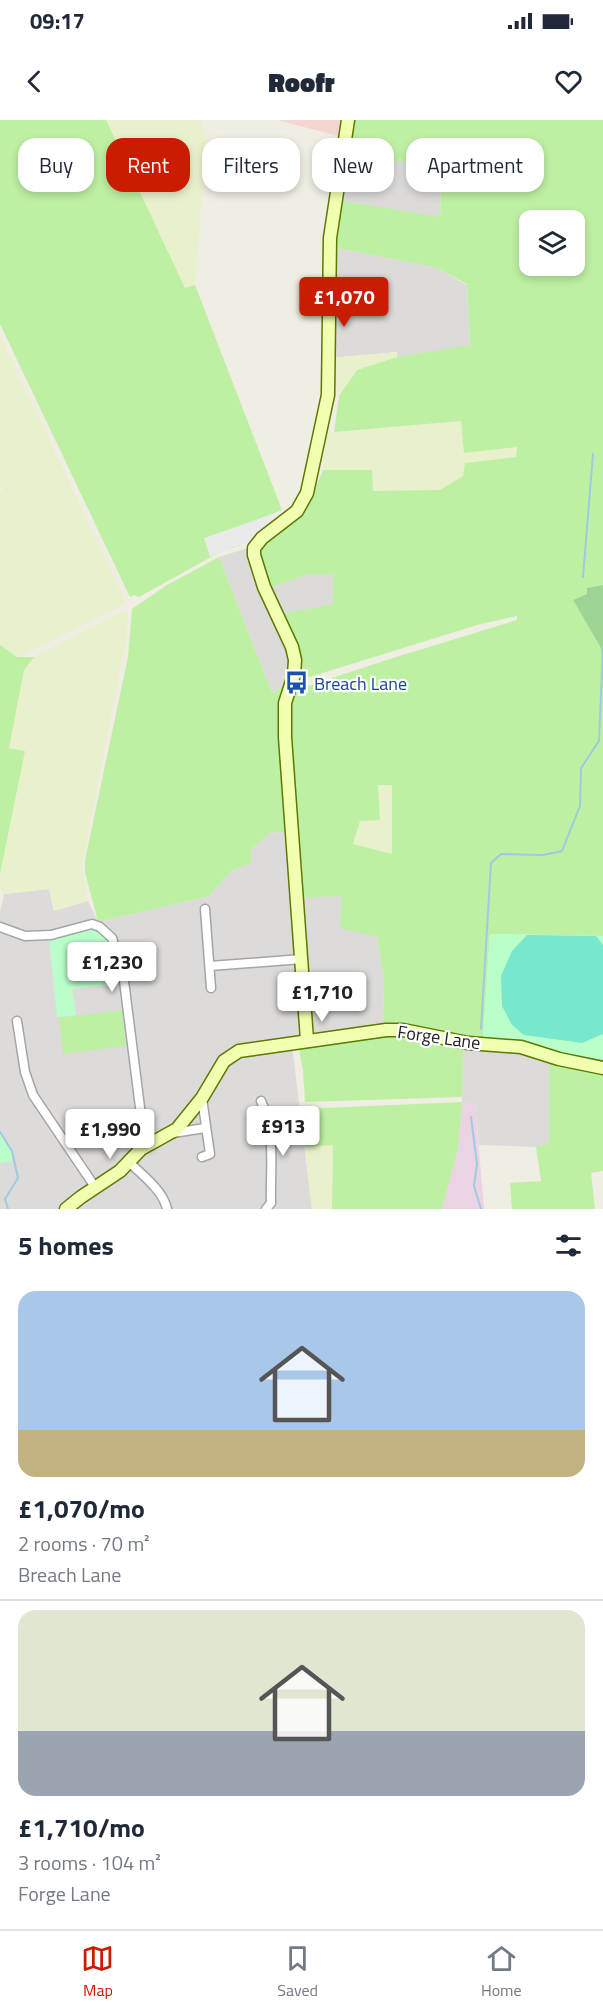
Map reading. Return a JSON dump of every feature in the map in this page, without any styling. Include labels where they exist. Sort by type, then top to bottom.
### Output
[{"type":"street","points":[[307,1040],[285,737],[285,704],[294,675],[295,660],[292,647],[264,587],[254,548],[262,537],[297,511],[307,493],[328,395],[330,238],[348,120]]},
{"type":"street","points":[[205,909],[212,988]]},
{"type":"street","points":[[0,927],[25,936],[51,935],[92,924],[102,928],[112,938],[123,973],[143,1131],[150,1143]]},
{"type":"street","points":[[210,966],[302,959]]},
{"type":"street","points":[[17,1021],[25,1072],[33,1095],[95,1187]]},
{"type":"street","name":"Forge Lane","points":[[170,1134],[177,1129],[202,1098],[222,1063],[233,1053],[307,1040],[386,1030],[404,1030],[468,1043],[521,1047],[559,1059],[603,1068]]},
{"type":"street","points":[[202,1098],[210,1154],[202,1157]]},
{"type":"street","points":[[261,1101],[270,1129],[271,1203],[266,1209]]},
{"type":"street","points":[[66,1209],[109,1179],[150,1143],[170,1134],[205,1128]]},
{"type":"street","points":[[129,1162],[162,1196],[167,1209]]},
{"type":"shaded area","points":[[278,120],[345,120],[341,137]]},
{"type":"shaded area","points":[[394,161],[406,162],[406,192],[441,192],[440,218],[338,200],[339,192],[394,192]]},
{"type":"shaded area","points":[[332,247],[434,267],[467,285],[470,346],[397,357],[397,352],[331,358]]},
{"type":"shaded area","points":[[270,515],[274,526],[253,541],[210,557],[204,538]]},
{"type":"shaded area","points":[[248,548],[264,589],[309,574],[333,574],[333,604],[292,655],[288,684],[272,693],[219,557]]},
{"type":"shaded area","points":[[286,832],[292,898],[343,896],[377,937],[384,980],[383,1029],[292,1046],[312,1209],[0,1209],[0,912],[4,894],[49,889],[54,911],[88,901],[98,922],[209,896],[231,871],[252,863],[250,851],[269,833]]},
{"type":"shaded area","points":[[463,1046],[510,1050],[549,1063],[549,1144],[536,1147],[479,1145],[475,1103],[462,1102]]},
{"type":"shaded area","points":[[462,1102],[475,1103],[484,1209],[442,1209],[458,1149]]},
{"type":"green space","points":[[0,120],[106,120],[114,138],[106,138],[106,192],[140,192],[185,288],[195,285],[282,510],[236,528],[242,545],[222,551],[139,597],[134,595],[130,597],[0,324]]},
{"type":"green space","points":[[106,120],[200,120],[206,138],[202,138],[202,192],[195,285],[185,288],[140,192],[190,192],[190,138],[114,138]]},
{"type":"green space","points":[[353,120],[603,120],[603,585],[587,588],[587,594],[573,600],[601,648],[603,936],[490,934],[483,1039],[383,1029],[384,980],[377,937],[340,928],[342,896],[301,898],[289,708],[293,691],[517,620],[517,616],[477,625],[300,680],[300,652],[281,614],[333,604],[333,574],[309,574],[272,587],[259,559],[262,546],[304,515],[323,470],[372,470],[373,491],[440,490],[463,476],[465,463],[516,457],[517,447],[464,453],[461,421],[334,432],[339,396],[357,370],[397,357],[470,345],[467,284],[434,267],[332,247],[338,200],[440,217],[441,192],[544,192],[544,138],[406,138],[406,162],[394,161],[394,138],[349,138]],"holes":[[[378,785],[392,785],[392,854],[353,844],[360,821],[380,820]]]},
{"type":"green space","points":[[0,336],[126,603],[17,657],[0,645],[0,492],[3,491],[0,484]]},
{"type":"green space","points":[[397,352],[397,357],[357,370],[339,396],[332,378],[331,358]]},
{"type":"green space","points":[[462,421],[517,447],[516,457],[465,463],[463,476],[440,490],[373,491],[372,470],[323,470],[324,433]]},
{"type":"green space","points":[[219,557],[272,693],[288,684],[281,706],[286,832],[269,833],[250,851],[252,863],[231,871],[209,896],[98,922],[85,872],[85,860],[128,657],[132,609],[167,585]]},
{"type":"green space","points":[[603,585],[603,684],[601,648],[573,600],[587,594],[587,588]]},
{"type":"green space","points":[[122,612],[128,613],[126,640],[82,865],[88,901],[54,911],[49,889],[4,894],[0,888],[0,873],[25,751],[9,748],[24,670],[34,657]]},
{"type":"green space","points":[[0,645],[17,657],[34,657],[24,670],[9,748],[25,751],[0,874]]},
{"type":"green space","points":[[378,785],[393,785],[392,854],[353,844],[360,821]]},
{"type":"green space","points":[[91,926],[109,941],[119,977],[109,979],[109,985],[72,989],[76,1015],[57,1017],[49,938]]},
{"type":"green space","points":[[490,934],[603,936],[603,1063],[483,1039]]},
{"type":"green space","points":[[527,935],[596,936],[603,945],[603,1034],[582,1043],[524,1035],[512,1025],[502,1006],[501,976],[512,951]]},
{"type":"green space","points":[[122,1010],[126,1046],[63,1054],[59,1018]]},
{"type":"green space","points":[[398,1033],[463,1046],[462,1097],[305,1102],[303,1070],[298,1045]]},
{"type":"green space","points":[[549,1063],[603,1073],[603,1171],[591,1173],[595,1209],[512,1209],[510,1183],[541,1181],[536,1147],[549,1143]]},
{"type":"green space","points":[[462,1102],[458,1149],[442,1209],[332,1209],[333,1145],[305,1147],[300,1109]]},
{"type":"green space","points":[[0,1132],[12,1151],[12,1161],[0,1163]]},
{"type":"green space","points":[[333,1145],[332,1209],[312,1209],[305,1147]]},
{"type":"waterway","points":[[583,577],[593,454]]},
{"type":"waterway","points":[[481,1029],[491,863],[501,854],[543,855],[562,851],[580,806],[581,768],[599,741],[603,647]]},
{"type":"waterway","points":[[471,1117],[477,1164],[474,1186],[481,1209]]},
{"type":"waterway","points":[[0,1132],[12,1151],[18,1178],[5,1199],[8,1209]]},
{"type":"place","name":"Breach Lane","points":[[296,683]]}]
